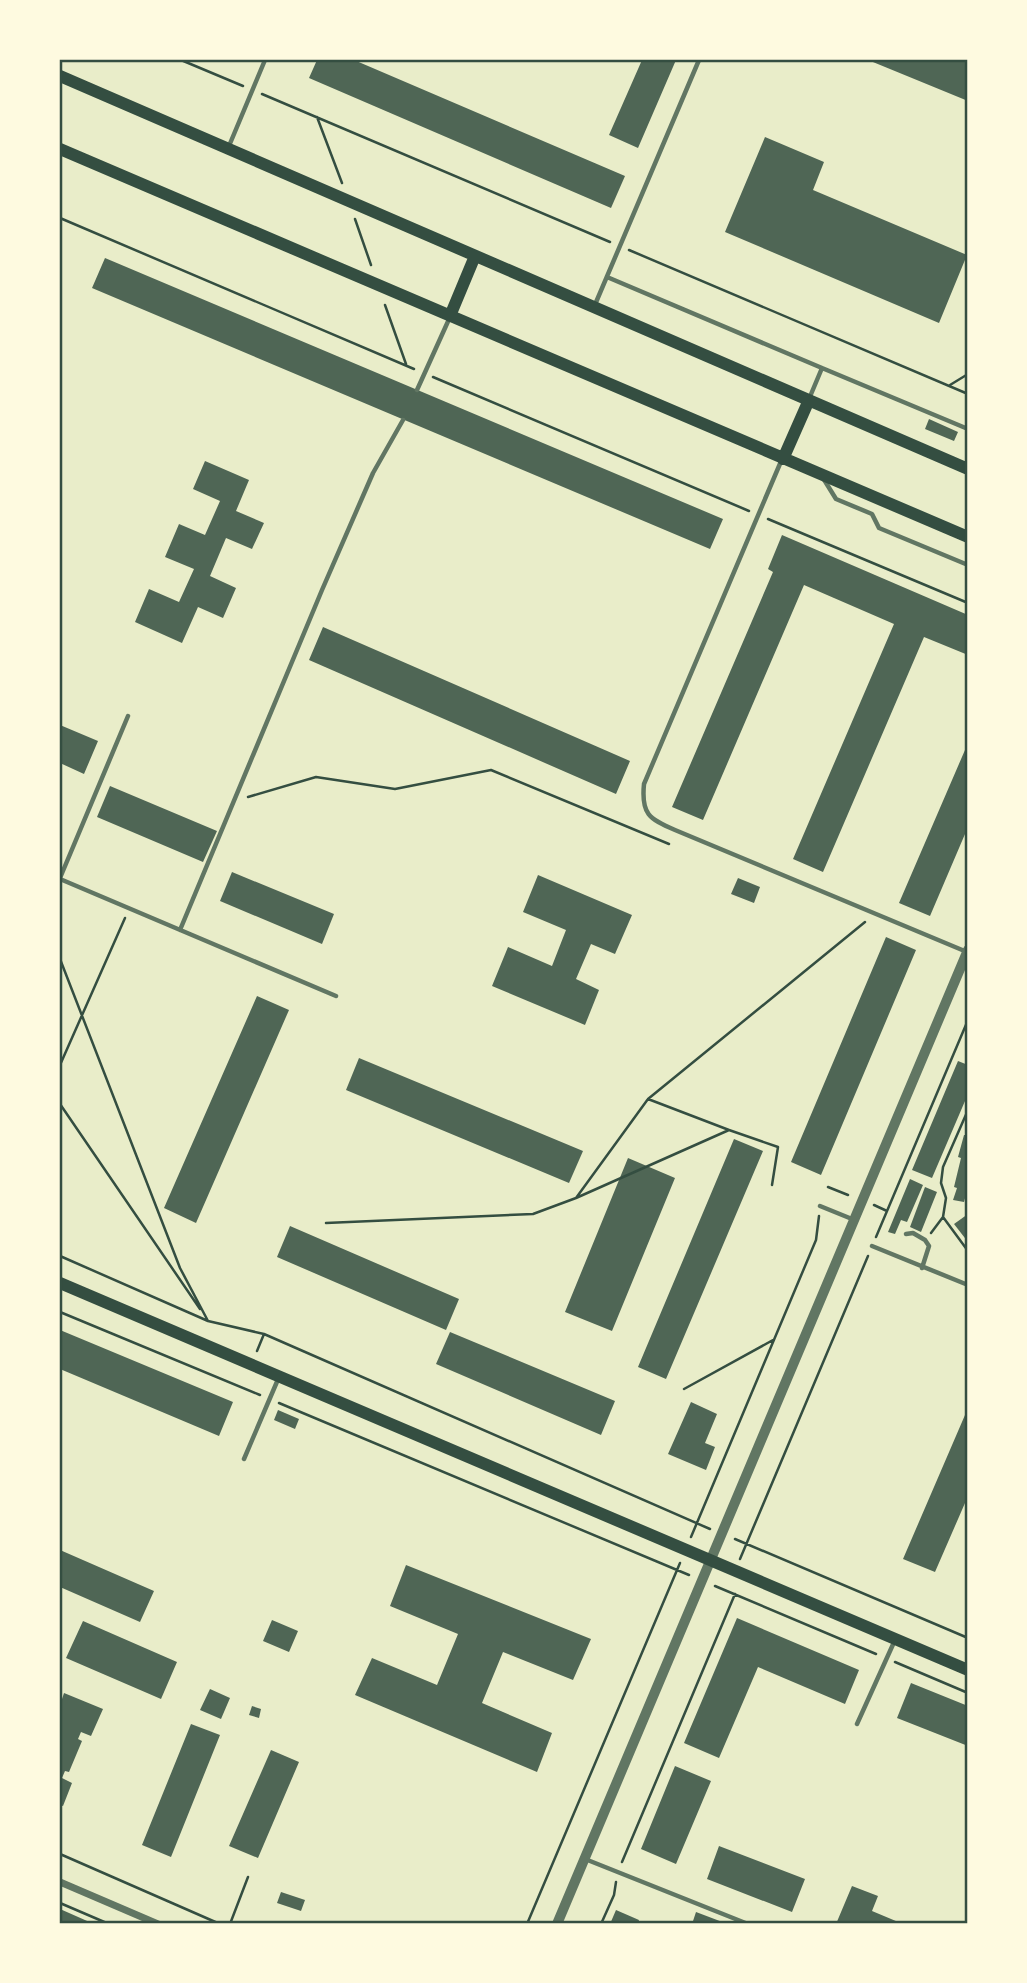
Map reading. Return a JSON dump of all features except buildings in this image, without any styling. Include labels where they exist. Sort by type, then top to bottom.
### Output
[{"type":"main road","points":[[60,76],[968,469]]},
{"type":"main road","points":[[60,149],[968,537]]},
{"type":"main road","points":[[450,316],[475,256]]},
{"type":"main road","points":[[783,459],[808,400]]},
{"type":"main road","points":[[60,1283],[968,1670]]},
{"type":"street","points":[[557,1923],[967,951]]},
{"type":"street","points":[[60,1882],[158,1923]]},
{"type":"lane","points":[[228,149],[265,60]]},
{"type":"lane","points":[[594,307],[699,60]]},
{"type":"lane","points":[[607,277],[968,429]]},
{"type":"lane","points":[[417,390],[450,316]]},
{"type":"lane","points":[[808,400],[822,368]]},
{"type":"lane","points":[[180,930],[373,473],[403,420]]},
{"type":"lane","points":[[783,459],[644,784],[642,800],[647,814],[658,822],[967,951]]},
{"type":"lane","points":[[820,475],[836,499],[872,514],[879,528],[968,565]]},
{"type":"lane","points":[[128,716],[60,878],[336,996]]},
{"type":"lane","points":[[820,1206],[854,1220]]},
{"type":"lane","points":[[906,1234],[913,1233],[925,1240],[929,1246],[922,1268]]},
{"type":"lane","points":[[872,1246],[968,1285]]},
{"type":"lane","points":[[244,1460],[279,1376]]},
{"type":"lane","points":[[857,1724],[895,1639]]},
{"type":"lane","points":[[584,1858],[748,1923]]},
{"type":"path","points":[[181,60],[968,394]]},
{"type":"path","points":[[317,117],[407,366]]},
{"type":"path","points":[[60,218],[968,603]]},
{"type":"path","points":[[949,386],[968,374]]},
{"type":"path","points":[[234,802],[316,777],[395,789],[491,770],[669,844]]},
{"type":"path","points":[[60,1065],[130,908]]},
{"type":"path","points":[[576,1198],[648,1099],[875,914]]},
{"type":"path","points":[[60,959],[180,1268],[208,1321]]},
{"type":"path","points":[[735,1570],[968,1020]]},
{"type":"path","points":[[648,1099],[778,1147],[772,1185]]},
{"type":"path","points":[[60,1104],[208,1321]]},
{"type":"path","points":[[925,1240],[943,1217],[946,1198],[941,1183],[943,1167],[968,1110]]},
{"type":"path","points":[[326,1223],[533,1214],[576,1198],[729,1130]]},
{"type":"path","points":[[527,1923],[816,1240],[820,1206]]},
{"type":"path","points":[[943,1217],[968,1251]]},
{"type":"path","points":[[60,1256],[208,1321],[264,1334],[968,1638]]},
{"type":"path","points":[[60,1312],[968,1693]]},
{"type":"path","points":[[256,1353],[264,1334]]},
{"type":"path","points":[[684,1389],[774,1340]]},
{"type":"path","points":[[241,1388],[245,1378]]},
{"type":"path","points":[[601,1923],[614,1895],[618,1872],[735,1594]]},
{"type":"path","points":[[60,1854],[219,1923]]},
{"type":"path","points":[[230,1923],[248,1877]]},
{"type":"path","points":[[60,1903],[109,1923]]}]
